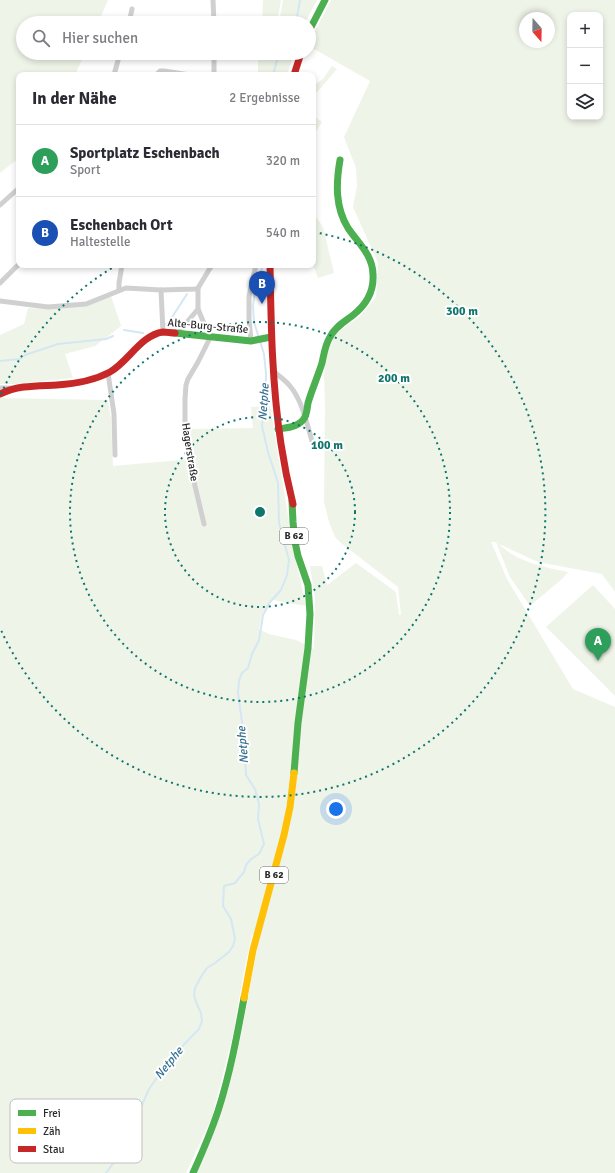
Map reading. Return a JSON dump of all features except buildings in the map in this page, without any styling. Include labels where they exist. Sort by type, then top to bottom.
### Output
[{"type":"main road","points":[[316,17],[325,0]]},
{"type":"main road","points":[[295,72],[299,60]]},
{"type":"main road","points":[[278,429],[294,426],[306,417],[309,399],[322,363],[327,342],[336,328],[362,307],[369,296],[373,284],[372,262],[348,228],[338,203],[336,189],[340,160]]},
{"type":"main road","name":"B 62","points":[[193,1173],[226,1085],[254,949],[280,854],[288,818],[298,723],[309,644],[310,601],[308,586],[294,536],[292,501],[275,408],[273,371],[268,338],[270,268]]},
{"type":"main road","name":"Alte-Burg-Straße","points":[[0,394],[15,388],[29,385],[63,384],[108,373],[152,335],[163,332],[210,338],[254,341],[268,338]]},
{"type":"street","points":[[213,0],[214,16]]},
{"type":"street","points":[[131,16],[132,10]]},
{"type":"street","points":[[115,72],[118,60]]},
{"type":"street","points":[[214,60],[214,72]]},
{"type":"street","points":[[159,72],[170,72]]},
{"type":"street","points":[[0,205],[16,191]]},
{"type":"street","points":[[0,283],[16,267]]},
{"type":"street","points":[[119,290],[122,268]]},
{"type":"street","points":[[210,268],[198,288],[198,309],[210,338]]},
{"type":"street","points":[[254,341],[249,319],[249,296],[255,268]]},
{"type":"street","points":[[0,301],[48,307],[86,304],[119,290],[132,287],[161,290],[198,288]]},
{"type":"street","points":[[161,290],[163,332]]},
{"type":"street","points":[[177,334],[198,309]]},
{"type":"street","name":"Hagerstraße","points":[[204,524],[185,433],[185,399],[188,379],[210,338]]},
{"type":"street","points":[[273,371],[290,386],[294,392],[306,417],[312,441]]},
{"type":"street","points":[[108,373],[114,419],[115,455]]},
{"type":"street","points":[[0,388],[15,388]]},
{"type":"shaded area","points":[[0,0],[108,0],[101,16],[16,16],[16,60],[82,60],[76,72],[16,72],[16,160],[0,173]]},
{"type":"shaded area","points":[[263,0],[281,0],[278,16],[262,16]]},
{"type":"shaded area","points":[[283,0],[317,0],[309,16],[280,16]]},
{"type":"shaded area","points":[[331,0],[615,0],[615,592],[602,574],[538,562],[499,544],[514,555],[531,563],[568,572],[562,579],[530,606],[510,577],[496,542],[491,542],[507,579],[573,689],[615,707],[615,1173],[195,1173],[229,1087],[241,1036],[260,934],[252,935],[233,1034],[212,1117],[186,1173],[0,1173],[0,398],[108,400],[111,419],[113,466],[192,459],[187,429],[253,428],[251,407],[270,406],[294,552],[306,606],[271,599],[262,614],[259,629],[269,634],[296,640],[314,649],[315,600],[310,566],[322,566],[327,585],[356,563],[396,592],[399,615],[401,615],[398,587],[335,537],[329,522],[324,502],[324,374],[327,345],[333,336],[360,316],[376,297],[378,263],[353,207],[357,186],[356,168],[344,137],[370,81],[316,50],[316,29]]},
{"type":"shaded area","points":[[258,60],[292,60],[288,72],[258,72]]},
{"type":"shaded area","points":[[332,66],[337,69],[316,94],[316,84],[323,79]]},
{"type":"shaded area","points":[[316,117],[322,122],[316,131]]},
{"type":"shaded area","points":[[316,216],[323,227],[334,273],[318,278],[314,268],[316,268]]},
{"type":"shaded area","points":[[111,296],[121,326],[95,346],[65,354],[73,378],[0,384],[0,335],[24,324],[28,308],[48,309],[86,305]]},
{"type":"shaded area","points":[[593,585],[615,609],[615,696],[546,627]]},
{"type":"waterway","name":"Netphe","points":[[297,16],[300,0]]},
{"type":"waterway","name":"Netphe","points":[[274,72],[277,60]]},
{"type":"waterway","name":"Netphe","points":[[142,1105],[149,1089],[171,1058],[199,1029],[202,1021],[201,1013],[194,995],[195,988],[207,968],[229,952],[235,939],[231,919],[223,906],[224,886],[235,883],[244,872],[246,865],[251,859],[259,854],[264,844],[258,819],[259,804],[255,789],[246,775],[243,729],[238,693],[239,680],[242,673],[248,668],[252,654],[259,640],[263,615],[270,602],[281,590],[287,575],[289,560],[279,523],[278,483],[268,452],[262,426],[266,390],[266,373],[264,354],[254,322],[253,306],[255,290],[262,268]]},
{"type":"waterway","points":[[165,325],[169,322],[187,294]]},
{"type":"waterway","points":[[124,330],[143,333]]},
{"type":"waterway","points":[[0,361],[20,359],[25,355],[58,344],[106,339],[113,336]]},
{"type":"waterway","name":"Netphe","points":[[106,1173],[113,1163]]},
{"type":"traffic: fast","points":[[316,17],[325,0]]},
{"type":"traffic: fast","points":[[278,429],[295,426],[304,418],[328,340],[337,328],[361,308],[368,298],[372,287],[373,275],[368,255],[348,228],[341,212],[337,186],[340,160]]},
{"type":"traffic: fast","points":[[175,333],[251,341],[271,337]]},
{"type":"traffic: fast","points":[[292,501],[295,542],[308,585],[310,614],[308,648],[298,723],[294,773]]},
{"type":"traffic: fast","points":[[193,1173],[218,1111],[233,1055],[244,998]]},
{"type":"traffic: slow","points":[[244,998],[253,950],[284,835],[290,807],[294,773]]},
{"type":"traffic: jam","points":[[295,72],[299,60]]},
{"type":"traffic: jam","points":[[270,268],[274,377],[278,422],[286,474],[293,504]]},
{"type":"traffic: jam","points":[[0,394],[21,387],[70,384],[98,377],[117,368],[141,343],[148,338],[163,332],[175,333]]},
{"type":"place","name":"Eschenbach Ort","points":[[262,304]]},
{"type":"place","name":"Sportplatz Eschenbach","points":[[598,661]]}]
